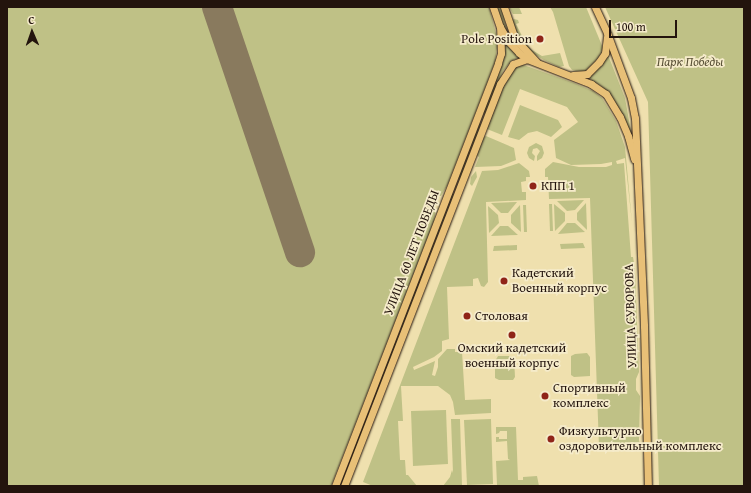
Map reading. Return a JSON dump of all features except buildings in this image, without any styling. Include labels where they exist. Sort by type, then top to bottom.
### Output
[{"type":"main road","points":[[493,7],[500,27],[513,47],[527,59],[570,75],[598,88],[612,102],[628,136],[636,168]]},
{"type":"main road","points":[[504,7],[518,43],[538,63]]},
{"type":"main road","points":[[595,7],[607,33],[631,98],[635,118],[636,168]]},
{"type":"main road","name":"УЛИЦА 60 ЛЕТ ПОБЕДЫ","points":[[335,486],[501,53],[500,27]]},
{"type":"main road","points":[[570,75],[587,74],[600,62],[605,53],[607,33]]},
{"type":"main road","name":"УЛИЦА 60 ЛЕТ ПОБЕДЫ","points":[[344,486],[500,84],[508,69],[517,61],[527,59]]},
{"type":"main road","points":[[477,117],[486,120]]},
{"type":"main road","name":"УЛИЦА СУВОРОВА","points":[[636,168],[644,326],[648,486]]},
{"type":"main road","points":[[451,186],[459,189]]},
{"type":"main road","points":[[422,259],[431,262]]},
{"type":"main road","points":[[344,462],[352,465]]},
{"type":"green space","points":[[7,7],[489,7],[498,41],[495,62],[447,186],[441,196],[439,196],[434,208],[436,209],[434,221],[331,486],[7,486]]},
{"type":"green space","points":[[496,7],[501,7],[509,36],[503,27]]},
{"type":"green space","points":[[509,7],[519,7],[522,14],[513,14]]},
{"type":"green space","points":[[550,7],[586,7],[603,48],[599,57],[586,71],[572,70],[569,66],[553,12]]},
{"type":"green space","name":"Парк Победы","points":[[605,7],[744,7],[744,486],[659,486],[648,102]]},
{"type":"green space","points":[[514,19],[518,20],[519,23],[516,24],[525,42],[532,50],[542,56],[560,53],[564,66],[559,67],[529,51],[519,37],[511,21]]},
{"type":"green space","points":[[505,42],[520,57],[511,61],[503,71],[485,114],[482,113],[504,53]]},
{"type":"green space","points":[[608,55],[625,98],[633,143],[614,100],[601,86],[587,77]]},
{"type":"green space","points":[[521,64],[574,83],[593,91],[602,98],[616,121],[625,147],[632,223],[625,158],[616,161],[617,164],[624,163],[631,257],[633,257],[635,269],[639,372],[636,379],[636,390],[640,396],[639,440],[641,449],[615,450],[615,447],[599,447],[590,198],[549,199],[548,177],[545,177],[545,169],[553,162],[579,167],[606,167],[612,165],[612,162],[571,165],[556,158],[554,140],[578,122],[567,107],[520,89],[502,135],[487,129],[504,82],[512,69]]},
{"type":"green space","points":[[520,105],[558,120],[562,127],[551,137],[537,131],[528,133],[519,140],[508,137]]},
{"type":"green space","points":[[478,123],[481,124],[460,179],[457,177]]},
{"type":"green space","points":[[486,136],[514,148],[516,160],[501,166],[475,167],[479,157],[477,156],[479,146],[482,138]]},
{"type":"green space","points":[[536,143],[542,146],[544,153],[542,158],[537,161],[537,156],[540,151],[537,148],[533,149],[532,153],[535,156],[534,161],[529,158],[527,153],[529,147]]},
{"type":"green space","points":[[519,163],[529,171],[530,177],[526,177],[526,181],[521,182],[522,192],[526,192],[526,200],[486,202],[488,282],[484,287],[481,286],[478,278],[473,279],[473,286],[447,287],[449,339],[442,341],[442,351],[434,357],[413,367],[414,370],[435,361],[432,375],[435,376],[438,367],[438,359],[447,349],[455,349],[455,352],[462,352],[465,400],[491,399],[491,413],[455,415],[453,402],[450,395],[438,386],[401,386],[403,421],[398,421],[400,460],[405,460],[406,475],[408,475],[417,486],[373,486],[363,482],[482,171],[498,170]]},
{"type":"green space","points":[[476,171],[477,177],[472,186],[470,184],[471,177]]},
{"type":"green space","points":[[451,193],[454,194],[430,255],[427,254]]},
{"type":"green space","points":[[584,200],[575,210],[567,211],[557,201]]},
{"type":"green space","points":[[517,202],[508,213],[501,213],[491,203]]},
{"type":"green space","points":[[586,203],[587,230],[577,220],[577,213]]},
{"type":"green space","points":[[549,204],[552,204],[553,231],[550,231]]},
{"type":"green space","points":[[554,204],[565,213],[565,221],[555,231]]},
{"type":"green space","points":[[520,205],[521,232],[511,223],[511,215]]},
{"type":"green space","points":[[523,205],[526,205],[527,232],[524,232]]},
{"type":"green space","points":[[488,206],[498,215],[499,223],[489,233]]},
{"type":"green space","points":[[567,223],[575,223],[585,232],[558,234]]},
{"type":"green space","points":[[500,226],[508,226],[518,235],[491,236]]},
{"type":"green space","points":[[583,243],[585,248],[561,249],[560,244]]},
{"type":"green space","points":[[517,245],[517,250],[493,251],[494,246]]},
{"type":"green space","points":[[422,266],[426,267],[402,328],[399,327]]},
{"type":"green space","points":[[395,337],[398,339],[374,403],[370,401]]},
{"type":"green space","points":[[587,353],[590,357],[590,376],[574,377],[571,375],[571,356],[575,354]]},
{"type":"green space","points":[[498,356],[511,356],[514,358],[515,377],[513,380],[499,380],[495,378],[495,361]]},
{"type":"green space","points":[[446,410],[448,464],[413,466],[411,411]]},
{"type":"green space","points":[[366,411],[370,413],[351,460],[348,459]]},
{"type":"green space","points":[[451,419],[460,419],[462,486],[443,486],[450,477],[452,470],[453,473]]},
{"type":"green space","points":[[491,419],[493,484],[467,485],[464,420]]},
{"type":"green space","points":[[496,427],[516,427],[518,480],[523,480],[523,477],[537,476],[539,486],[497,485],[496,461],[510,460],[508,459],[507,441],[496,442],[496,437],[499,437],[499,439],[507,439],[507,431],[500,431],[496,434]]},
{"type":"runway","points":[[217,7],[300,252]]},
{"type":"place","name":"Pole Position","points":[[540,39]]},
{"type":"place","name":"КПП 1","points":[[533,186]]},
{"type":"place","name":"Кадетский Военный корпус","points":[[504,281]]},
{"type":"place","name":"Столовая","points":[[467,316]]},
{"type":"place","name":"Омский кадетский военный корпус","points":[[512,335]]},
{"type":"place","name":"Спортивный комплекс","points":[[545,396]]},
{"type":"place","name":"Физкультурно оздоровительный комплекс","points":[[551,439]]}]
